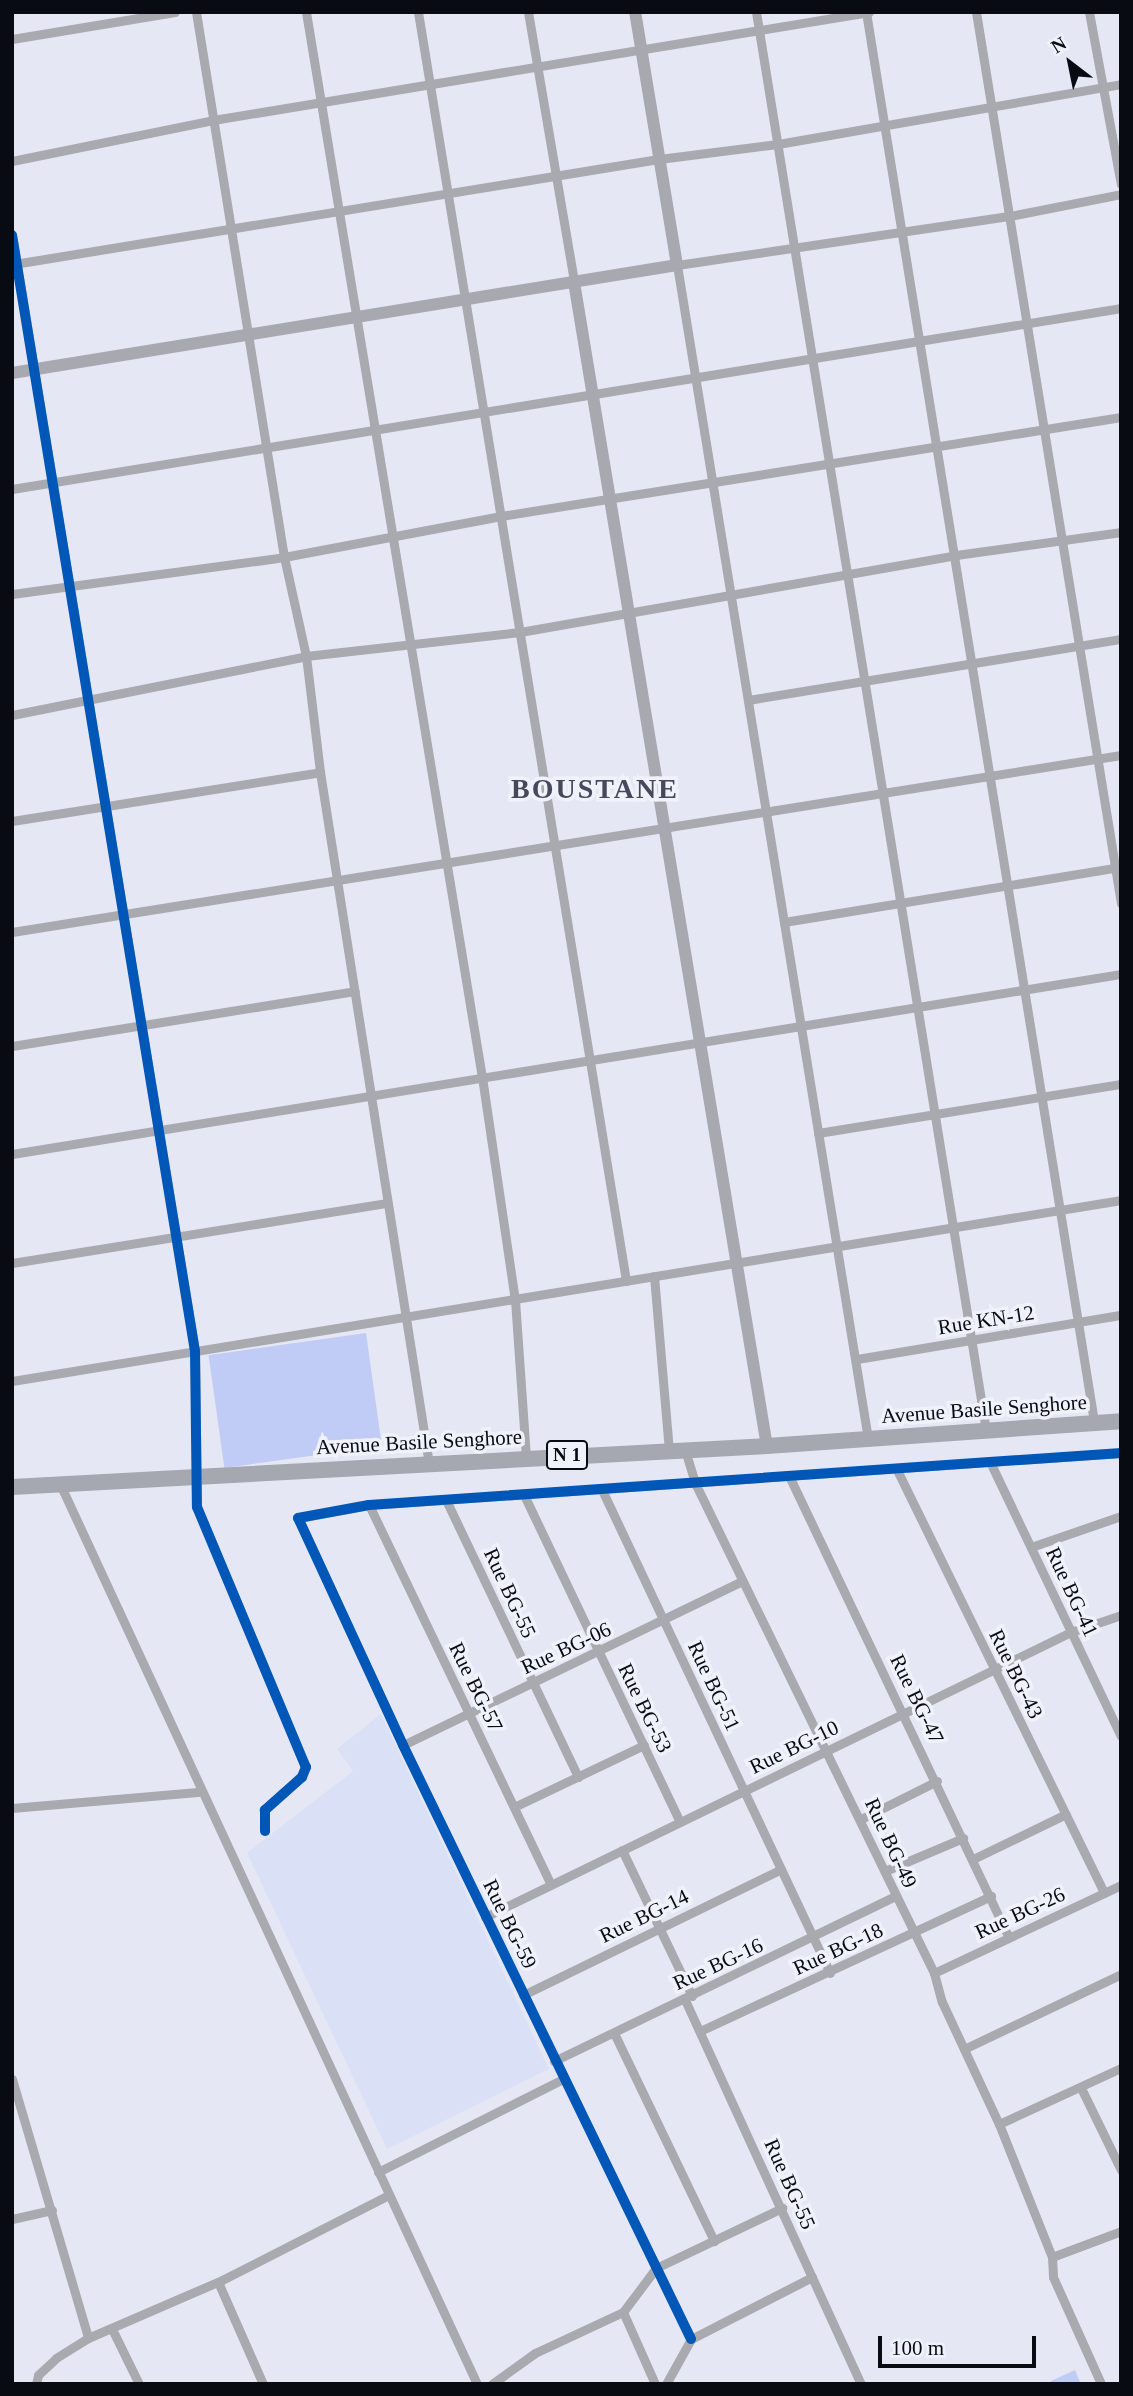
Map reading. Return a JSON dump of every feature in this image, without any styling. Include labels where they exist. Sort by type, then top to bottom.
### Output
[{"type":"highway","name":"Avenue Basile Senghore","points":[[12,1488],[526,1457],[767,1446],[1121,1421]]},
{"type":"street","points":[[12,39],[175,12]]},
{"type":"street","points":[[195,12],[284,557],[306,656],[320,772],[373,1096],[387,1203],[408,1316],[429,1464]]},
{"type":"street","points":[[306,12],[414,647],[446,864],[482,1077],[515,1300],[526,1457]]},
{"type":"street","points":[[418,12],[626,1281]]},
{"type":"street","points":[[528,12],[739,1262],[767,1446]]},
{"type":"street","points":[[635,12],[868,1438]]},
{"type":"street","points":[[756,12],[986,1430]]},
{"type":"street","points":[[12,161],[213,120],[429,87],[867,12],[881,125],[921,341],[1094,1422]]},
{"type":"street","points":[[976,12],[1097,759],[1118,868],[1121,902]]},
{"type":"street","points":[[1089,12],[1121,184]]},
{"type":"street","points":[[15,264],[659,159],[778,144],[881,125],[993,109],[1121,84]]},
{"type":"street","points":[[12,373],[793,246],[1010,216],[1121,194]]},
{"type":"street","points":[[12,235],[195,1351],[194,1476],[197,1507],[306,1767],[302,1777],[265,1810],[265,1831]]},
{"type":"street","points":[[12,489],[376,427],[484,412],[1121,308]]},
{"type":"street","points":[[12,594],[69,584],[284,557],[501,516],[1121,417]]},
{"type":"street","points":[[12,715],[89,702],[306,656],[414,647],[520,632],[956,555],[1062,544],[1121,532]]},
{"type":"street","points":[[748,699],[1121,639]]},
{"type":"street","points":[[12,932],[1121,755]]},
{"type":"street","points":[[12,821],[320,772]]},
{"type":"street","points":[[784,922],[1118,868]]},
{"type":"street","points":[[12,1154],[1121,974]]},
{"type":"street","points":[[12,1046],[355,991]]},
{"type":"street","points":[[818,1133],[1121,1084]]},
{"type":"street","points":[[12,1381],[1121,1200]]},
{"type":"street","points":[[12,1263],[387,1203]]},
{"type":"street","name":"Rue BG-49","points":[[654,1276],[677,1450],[861,1819],[934,1973],[1052,2257],[1053,2277],[1101,2384]]},
{"type":"street","name":"Rue KN-12","points":[[857,1359],[1121,1315]]},
{"type":"street","points":[[369,1505],[696,1485],[1121,1453]]},
{"type":"street","name":"Rue BG-41","points":[[991,1464],[1071,1632],[1118,1722],[1121,1736]]},
{"type":"street","name":"Rue BG-43","points":[[897,1470],[1104,1893]]},
{"type":"street","name":"Rue BG-47","points":[[790,1478],[937,1781],[1009,1937]]},
{"type":"street","points":[[60,1485],[200,1792],[477,2384]]},
{"type":"street","name":"Rue BG-51","points":[[602,1490],[830,1972]]},
{"type":"street","name":"Rue BG-53","points":[[524,1495],[680,1822]]},
{"type":"street","name":"Rue BG-55","points":[[446,1500],[578,1777]]},
{"type":"street","name":"Rue BG-59","points":[[369,1505],[302,1516],[299,1524],[554,2061],[691,2339]]},
{"type":"street","name":"Rue BG-57","points":[[369,1505],[551,1885]]},
{"type":"street","points":[[1031,1546],[1121,1516]]},
{"type":"street","name":"Rue BG-06","points":[[403,1745],[742,1581]]},
{"type":"street","name":"Rue BG-10","points":[[485,1917],[995,1668],[1071,1632],[1121,1615]]},
{"type":"street","points":[[514,1807],[643,1745]]},
{"type":"street","points":[[861,1819],[937,1781]]},
{"type":"street","points":[[12,1808],[200,1792]]},
{"type":"street","points":[[973,1859],[1066,1814]]},
{"type":"street","points":[[885,1871],[963,1838]]},
{"type":"street","name":"Rue BG-55","points":[[622,1850],[659,1928],[700,2032],[861,2384]]},
{"type":"street","name":"Rue BG-14","points":[[523,1995],[781,1868]]},
{"type":"street","name":"Rue BG-26","points":[[934,1973],[1121,1885]]},
{"type":"street","name":"Rue BG-16","points":[[554,2061],[814,1938],[896,1896]]},
{"type":"street","name":"Rue BG-18","points":[[700,2032],[990,1896]]},
{"type":"street","points":[[964,2049],[1121,1974]]},
{"type":"street","points":[[614,2033],[713,2241]]},
{"type":"street","points":[[999,2124],[1121,2068]]},
{"type":"street","points":[[12,2079],[88,2338]]},
{"type":"street","points":[[378,2172],[563,2079]]},
{"type":"street","points":[[1081,2088],[1121,2170]]},
{"type":"street","points":[[36,2384],[38,2375],[56,2358],[88,2338],[218,2282],[388,2195]]},
{"type":"street","points":[[492,2384],[535,2353],[623,2312],[656,2268],[782,2208]]},
{"type":"street","points":[[12,2219],[52,2210]]},
{"type":"street","points":[[1052,2257],[1121,2231]]},
{"type":"street","points":[[666,2384],[691,2339],[811,2277]]},
{"type":"street","points":[[218,2282],[263,2384]]},
{"type":"street","points":[[623,2312],[655,2384]]},
{"type":"street","points":[[112,2329],[139,2384]]},
{"type":"shaded area","points":[[366,1333],[382,1446],[224,1468],[209,1355]]},
{"type":"shaded area","points":[[381,1714],[549,2069],[387,2149],[247,1853],[353,1771],[337,1749]]},
{"type":"shaded area","points":[[1075,2370],[1081,2384],[1052,2384],[1051,2381]]},
{"type":"cycle path","points":[[12,235],[195,1351],[197,1507],[306,1767],[302,1777],[265,1810],[265,1831]]},
{"type":"cycle path","points":[[691,2339],[403,1745],[298,1518],[369,1505],[1121,1453]]},
{"type":"district","name":"BOUSTANE","points":[[595,789]]}]
